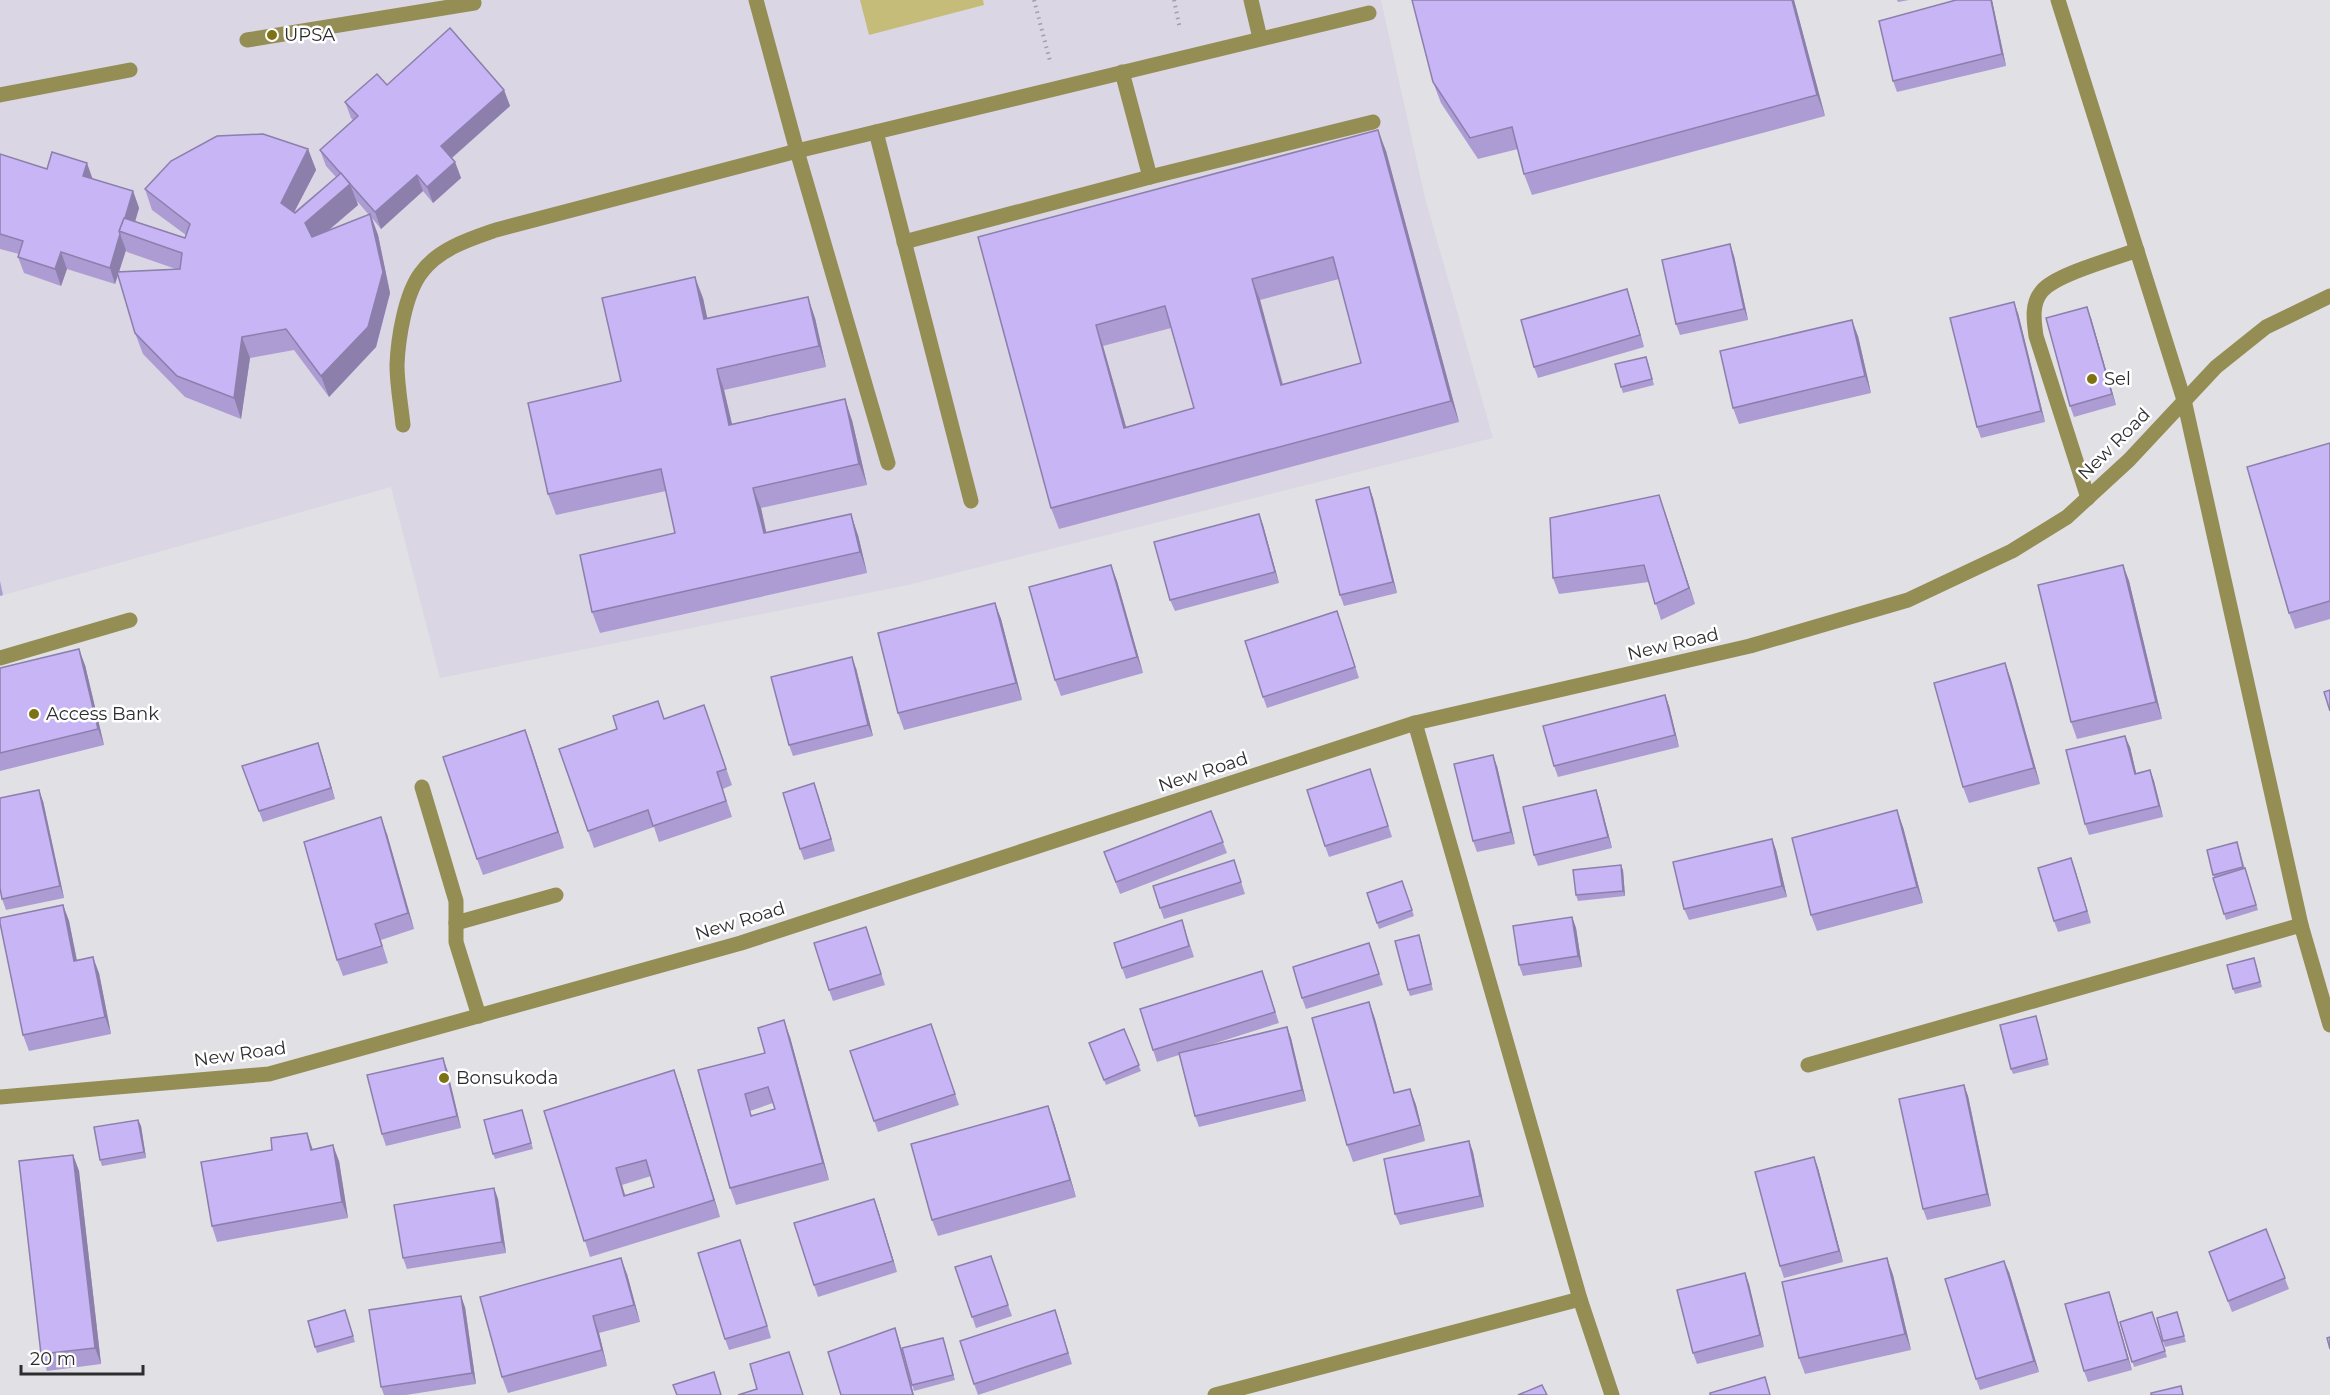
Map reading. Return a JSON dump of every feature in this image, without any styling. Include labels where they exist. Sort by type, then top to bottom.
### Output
[{"type":"street","points":[[756,0],[797,152],[888,463]]},
{"type":"street","points":[[1251,0],[1260,38]]},
{"type":"street","points":[[2058,0],[2184,400],[2301,925],[2330,1025]]},
{"type":"street","points":[[247,40],[474,3]]},
{"type":"street","points":[[403,425],[397,366],[407,301],[421,273],[439,256],[466,240],[496,230],[876,132],[1369,13]]},
{"type":"street","points":[[0,95],[130,70]]},
{"type":"street","points":[[1122,72],[1150,177]]},
{"type":"street","points":[[904,242],[1150,177],[1373,122]]},
{"type":"street","points":[[876,132],[971,501]]},
{"type":"street","points":[[2088,498],[2036,336],[2033,318],[2035,303],[2042,291],[2056,280],[2137,250]]},
{"type":"street","name":"New Road","points":[[0,1097],[269,1074],[741,942],[1415,723],[1750,646],[1908,600],[2012,551],[2067,517],[2129,460],[2216,367],[2266,327],[2330,296]]},
{"type":"street","points":[[0,658],[130,620]]},
{"type":"street","points":[[1415,723],[1580,1299],[1612,1395]]},
{"type":"street","points":[[422,786],[456,900],[456,942],[479,1016]]},
{"type":"street","points":[[456,923],[556,895]]},
{"type":"street","points":[[1808,1065],[2301,925]]},
{"type":"street","points":[[1215,1395],[1580,1299]]},
{"type":"path","points":[[1035,0],[1057,88]]},
{"type":"shaded area","points":[[0,0],[1381,0],[1425,198],[1493,438],[908,585],[440,678],[391,487],[0,596]]},
{"type":"shaded area","points":[[860,0],[983,0],[984,5],[869,35]]},
{"type":"building","points":[[1412,0],[1792,0],[1817,95],[1524,174],[1512,127],[1470,138],[1433,82]]},
{"type":"building","points":[[1956,0],[1991,0],[2002,54],[1893,81],[1879,21]]},
{"type":"building","points":[[450,28],[504,90],[441,146],[455,162],[427,187],[417,175],[375,212],[320,150],[358,116],[345,102],[377,74],[387,85]]},
{"type":"building","points":[[1378,130],[1451,401],[1051,508],[978,237]],"holes":[[[1333,257],[1361,363],[1281,385],[1252,279]],[[1165,306],[1194,408],[1124,428],[1096,325]]]},
{"type":"building","points":[[263,134],[308,149],[281,203],[295,213],[341,173],[350,184],[305,223],[312,237],[370,214],[383,272],[368,327],[321,376],[286,329],[242,337],[234,398],[177,376],[135,333],[117,272],[180,269],[182,253],[119,231],[124,218],[185,238],[190,224],[145,189],[171,161],[217,136]]},
{"type":"building","points":[[52,152],[87,163],[83,176],[133,191],[119,231],[110,268],[61,252],[55,269],[18,257],[23,241],[0,234],[0,154],[47,169]]},
{"type":"building","points":[[1730,244],[1744,309],[1676,324],[1662,260]]},
{"type":"building","points":[[695,277],[704,319],[808,297],[819,346],[717,369],[729,425],[845,399],[859,464],[753,488],[764,533],[851,514],[860,552],[592,612],[580,555],[675,533],[661,469],[548,494],[528,403],[621,381],[602,298]]},
{"type":"building","points":[[1627,289],[1640,335],[1534,367],[1521,320]]},
{"type":"building","points":[[2014,302],[2041,411],[1977,427],[1950,318]]},
{"type":"building","points":[[2087,307],[2112,394],[2070,406],[2046,318]]},
{"type":"building","points":[[1852,320],[1865,376],[1733,408],[1720,351]]},
{"type":"building","points":[[1646,357],[1652,379],[1621,387],[1615,364]]},
{"type":"building","points":[[2330,443],[2330,601],[2289,613],[2247,467]]},
{"type":"building","points":[[1369,487],[1393,582],[1340,595],[1316,500]]},
{"type":"building","points":[[1659,495],[1689,588],[1655,604],[1644,565],[1553,578],[1550,518]]},
{"type":"building","points":[[1259,514],[1275,572],[1170,600],[1154,542]]},
{"type":"building","points":[[1111,565],[1137,657],[1055,680],[1029,587]]},
{"type":"building","points":[[2123,565],[2156,702],[2071,722],[2038,585]]},
{"type":"building","points":[[995,603],[1016,683],[898,713],[878,633]]},
{"type":"building","points":[[1337,611],[1355,667],[1263,697],[1245,641]]},
{"type":"building","points":[[79,649],[98,729],[0,753],[0,668]]},
{"type":"building","points":[[852,657],[868,725],[789,745],[771,677]]},
{"type":"building","points":[[2005,663],[2034,768],[1963,787],[1934,683]]},
{"type":"building","points":[[2330,690],[2330,711],[2324,692]]},
{"type":"building","points":[[1665,695],[1675,735],[1554,766],[1543,726]]},
{"type":"building","points":[[658,701],[664,719],[704,705],[726,769],[717,772],[726,801],[653,826],[648,810],[588,831],[559,749],[617,729],[613,716]]},
{"type":"building","points":[[525,730],[558,832],[477,859],[443,757]]},
{"type":"building","points":[[2125,736],[2135,774],[2150,770],[2159,806],[2085,824],[2066,750]]},
{"type":"building","points":[[318,743],[331,788],[259,811],[242,766]]},
{"type":"building","points":[[1493,755],[1511,832],[1473,841],[1454,764]]},
{"type":"building","points":[[1370,769],[1388,826],[1325,846],[1307,790]]},
{"type":"building","points":[[814,783],[831,839],[800,849],[783,793]]},
{"type":"building","points":[[39,790],[60,886],[2,899],[0,798]]},
{"type":"building","points":[[1596,790],[1608,837],[1534,855],[1523,807]]},
{"type":"building","points":[[1897,810],[1917,887],[1811,915],[1792,838]]},
{"type":"building","points":[[1211,811],[1223,842],[1116,882],[1104,852]]},
{"type":"building","points":[[381,817],[408,913],[375,924],[382,946],[337,960],[304,842]]},
{"type":"building","points":[[1772,839],[1782,886],[1684,909],[1673,862]]},
{"type":"building","points":[[2237,842],[2243,867],[2213,875],[2207,850]]},
{"type":"building","points":[[2071,858],[2087,911],[2054,921],[2038,868]]},
{"type":"building","points":[[1234,860],[1241,882],[1160,908],[1153,886]]},
{"type":"building","points":[[1621,865],[1623,891],[1576,895],[1573,870]]},
{"type":"building","points":[[2245,868],[2256,905],[2224,914],[2213,878]]},
{"type":"building","points":[[1402,881],[1412,910],[1377,923],[1367,893]]},
{"type":"building","points":[[63,905],[74,961],[93,957],[105,1017],[23,1035],[0,918]]},
{"type":"building","points":[[1572,917],[1578,956],[1519,965],[1513,926]]},
{"type":"building","points":[[1182,920],[1189,946],[1122,968],[1114,943]]},
{"type":"building","points":[[866,927],[881,974],[829,990],[814,943]]},
{"type":"building","points":[[1419,935],[1431,984],[1408,990],[1395,941]]},
{"type":"building","points":[[1369,943],[1379,974],[1302,998],[1293,967]]},
{"type":"building","points":[[2254,958],[2260,982],[2233,989],[2227,965]]},
{"type":"building","points":[[1262,971],[1275,1012],[1153,1050],[1140,1009]]},
{"type":"building","points":[[1369,1002],[1394,1093],[1410,1089],[1420,1125],[1347,1145],[1312,1018]]},
{"type":"building","points":[[2036,1016],[2047,1059],[2011,1069],[2000,1025]]},
{"type":"building","points":[[784,1020],[823,1163],[730,1188],[698,1070],[765,1053],[758,1028]],"holes":[[[768,1087],[775,1109],[751,1116],[745,1094]]]},
{"type":"building","points":[[931,1024],[955,1094],[874,1121],[850,1051]]},
{"type":"building","points":[[1287,1027],[1302,1090],[1195,1116],[1179,1053]]},
{"type":"building","points":[[1124,1029],[1139,1065],[1104,1080],[1089,1043]]},
{"type":"building","points":[[443,1058],[457,1116],[382,1134],[367,1075]]},
{"type":"building","points":[[674,1070],[714,1200],[584,1241],[544,1111]],"holes":[[[646,1160],[654,1187],[624,1196],[616,1168]]]},
{"type":"building","points":[[1964,1085],[1987,1194],[1923,1209],[1899,1099]]},
{"type":"building","points":[[1048,1106],[1070,1180],[932,1220],[911,1144]]},
{"type":"building","points":[[522,1110],[531,1143],[493,1154],[484,1120]]},
{"type":"building","points":[[138,1120],[144,1152],[100,1160],[94,1127]]},
{"type":"building","points":[[307,1133],[311,1150],[333,1145],[342,1202],[212,1226],[201,1162],[272,1150],[271,1138]]},
{"type":"building","points":[[1469,1141],[1480,1196],[1395,1214],[1384,1159]]},
{"type":"building","points":[[73,1155],[95,1348],[41,1354],[19,1161]]},
{"type":"building","points":[[1814,1157],[1839,1251],[1780,1266],[1755,1172]]},
{"type":"building","points":[[494,1188],[502,1242],[403,1258],[394,1205]]},
{"type":"building","points":[[874,1199],[893,1261],[814,1285],[794,1223]]},
{"type":"building","points":[[2266,1229],[2285,1278],[2228,1301],[2209,1252]]},
{"type":"building","points":[[740,1240],[767,1326],[725,1339],[698,1253]]},
{"type":"building","points":[[991,1256],[1008,1305],[972,1317],[955,1267]]},
{"type":"building","points":[[621,1258],[634,1305],[593,1316],[602,1350],[502,1377],[480,1297]]},
{"type":"building","points":[[1887,1258],[1905,1334],[1799,1358],[1782,1282]]},
{"type":"building","points":[[2004,1261],[2034,1361],[1976,1379],[1945,1279]]},
{"type":"building","points":[[1745,1273],[1760,1335],[1693,1353],[1677,1290]]},
{"type":"building","points":[[2109,1292],[2128,1359],[2084,1371],[2065,1304]]},
{"type":"building","points":[[461,1296],[472,1373],[381,1387],[369,1310]]},
{"type":"building","points":[[345,1310],[353,1336],[315,1347],[308,1321]]},
{"type":"building","points":[[1055,1310],[1068,1353],[974,1384],[960,1341]]},
{"type":"building","points":[[2152,1312],[2165,1351],[2132,1362],[2120,1322]]},
{"type":"building","points":[[2177,1312],[2184,1336],[2163,1341],[2157,1318]]},
{"type":"building","points":[[895,1328],[913,1395],[841,1395],[828,1352]]},
{"type":"building","points":[[943,1338],[953,1375],[912,1385],[902,1348]]},
{"type":"building","points":[[789,1352],[803,1395],[738,1395],[757,1389],[750,1364]]},
{"type":"building","points":[[714,1372],[721,1395],[677,1395],[673,1385]]},
{"type":"building","points":[[1765,1377],[1770,1395],[1710,1395],[1710,1393]]},
{"type":"building","points":[[1542,1385],[1547,1395],[1518,1395]]},
{"type":"building","points":[[2181,1386],[2183,1395],[2151,1395],[2151,1393]]},
{"type":"place","name":"UPSA","points":[[272,35]]},
{"type":"place","name":"Sel","points":[[2092,379]]},
{"type":"place","name":"Access Bank","points":[[34,714]]},
{"type":"place","name":"Bonsukoda","points":[[444,1078]]}]
